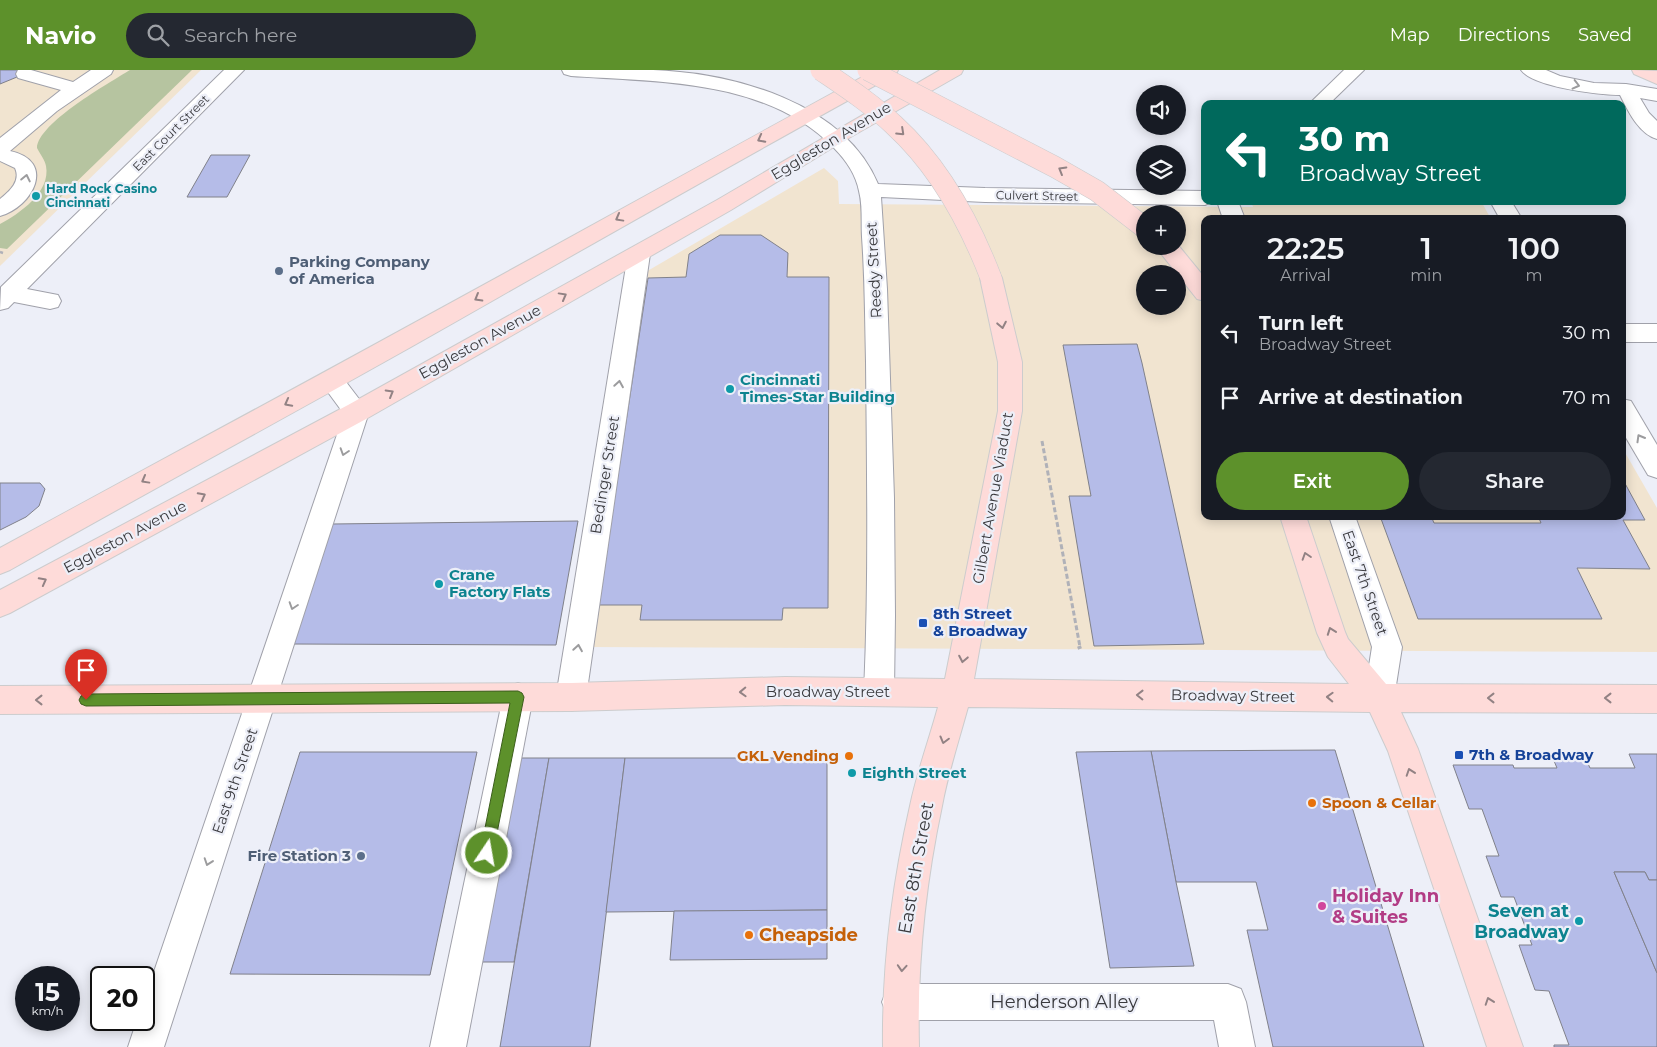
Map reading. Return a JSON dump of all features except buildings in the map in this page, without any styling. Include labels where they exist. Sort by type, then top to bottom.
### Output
[{"type":"main road","name":"Gilbert Avenue Viaduct","points":[[821,70],[867,102],[905,135],[951,193],[963,212],[991,278],[1010,362],[1010,411],[957,693]]},
{"type":"main road","points":[[868,70],[1055,167],[1097,191],[1136,221]]},
{"type":"main road","points":[[0,562],[331,380],[696,174],[889,70]]},
{"type":"main road","name":"Eggleston Avenue","points":[[0,604],[357,412],[639,254],[954,70]]},
{"type":"main road","points":[[1641,70],[1657,78]]},
{"type":"main road","points":[[1173,255],[1201,288]]},
{"type":"main road","points":[[1295,520],[1318,595],[1338,648],[1379,698],[1402,749],[1505,1047]]},
{"type":"main road","name":"Broadway Street","points":[[0,700],[571,697],[785,691],[1379,698],[1657,699]]},
{"type":"main road","name":"East 8th Street","points":[[901,1047],[900,1002],[904,934],[914,866],[926,804],[957,693]]},
{"type":"street","points":[[0,149],[42,111],[74,88],[104,70]]},
{"type":"street","name":"East Court Street","points":[[5,298],[235,70]]},
{"type":"street","name":"Reedy Street","points":[[571,70],[721,84],[754,92],[786,105],[835,138],[849,153],[870,190],[876,271],[882,624],[880,692]]},
{"type":"street","points":[[1322,100],[1355,70]]},
{"type":"street","points":[[1530,70],[1554,80],[1594,90],[1626,90],[1657,95]]},
{"type":"street","points":[[1585,70],[1626,90],[1641,116],[1657,133]]},
{"type":"street","points":[[25,74],[74,88]]},
{"type":"street","points":[[0,155],[10,156],[22,162],[28,170],[28,181],[21,194],[0,209]]},
{"type":"street","name":"Culvert Street","points":[[870,190],[985,195],[1201,198]]},
{"type":"street","name":"Bedinger Street","points":[[571,697],[639,254]]},
{"type":"street","points":[[5,298],[50,301]]},
{"type":"street","points":[[1626,333],[1657,333]]},
{"type":"street","points":[[331,380],[357,412]]},
{"type":"street","name":"East 9th Street","points":[[146,1047],[263,700],[357,412]]},
{"type":"street","points":[[1626,415],[1657,468]]},
{"type":"street","name":"East 7th Street","points":[[1343,520],[1387,647],[1379,698]]},
{"type":"street","points":[[448,1047],[518,697]]},
{"type":"street","name":"Henderson Alley","points":[[900,1002],[1228,1002],[1237,1047]]},
{"type":"path","points":[[1042,441],[1080,649]]},
{"type":"shaded area","name":"Hard Rock Casino Cincinnati","points":[[0,70],[201,70],[0,266]]},
{"type":"shaded area","points":[[824,168],[838,181],[839,204],[1136,206],[1136,255],[1186,255],[1186,207],[1483,205],[1489,215],[1201,215],[1201,520],[1626,520],[1626,454],[1657,508],[1657,652],[585,647],[644,273]]},
{"type":"green space","points":[[130,70],[192,70],[7,249],[0,248],[0,224],[32,201],[44,185],[46,166],[37,148],[40,138],[49,127],[76,104]]},
{"type":"place","name":"Hard Rock Casino Cincinnati","points":[[36,196]]},
{"type":"place","name":"Parking Company of America","points":[[279,271]]},
{"type":"place","name":"Cincinnati Times-Star Building","points":[[730,389]]},
{"type":"place","name":"Crane Factory Flats","points":[[439,584]]},
{"type":"place","name":"8th Street & Broadway","points":[[923,623]]},
{"type":"place","name":"7th & Broadway","points":[[1459,755]]},
{"type":"place","name":"GKL Vending","points":[[849,756]]},
{"type":"place","name":"Eighth Street","points":[[852,773]]},
{"type":"place","name":"Spoon & Cellar","points":[[1312,803]]},
{"type":"place","name":"Fire Station 3","points":[[361,856]]},
{"type":"place","name":"Holiday Inn & Suites","points":[[1322,906]]},
{"type":"place","name":"Seven at Broadway","points":[[1579,921]]},
{"type":"place","name":"Cheapside","points":[[749,935]]},
{"type":"route","points":[[86,700],[518,697],[487,853]]}]
